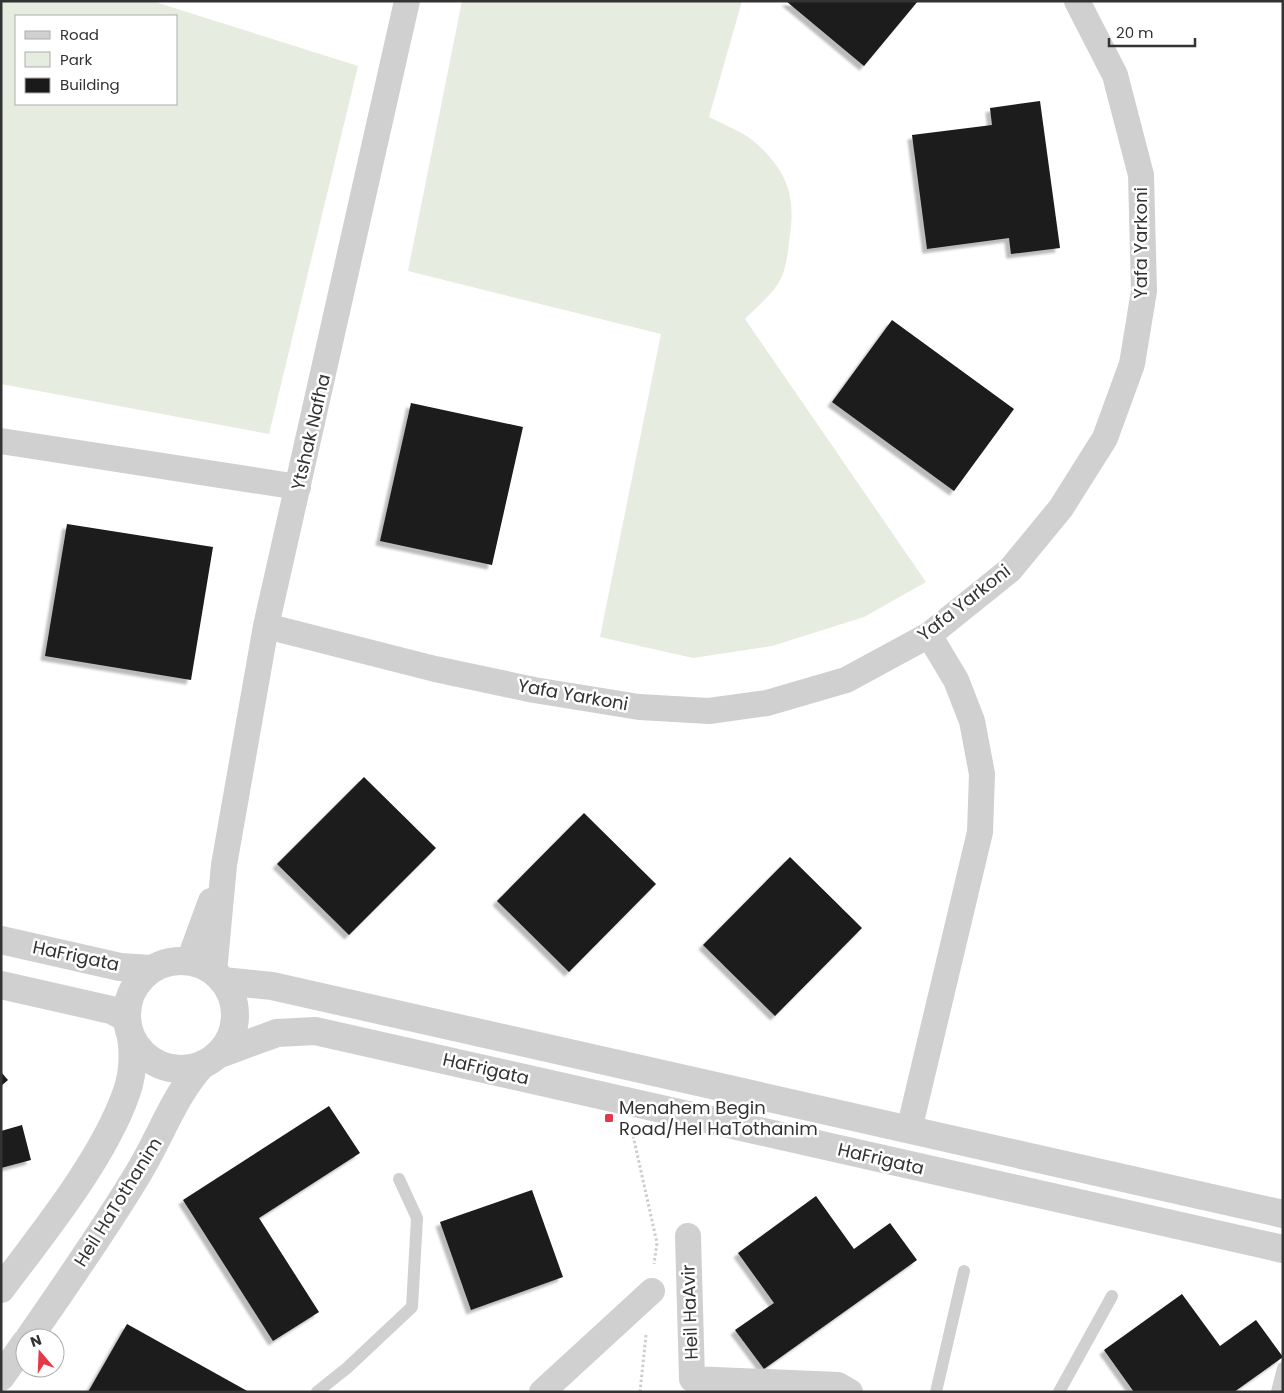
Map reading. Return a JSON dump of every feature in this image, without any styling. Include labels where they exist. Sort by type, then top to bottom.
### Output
[{"type":"street","name":"Ytshak Nafha","points":[[218,976],[224,865],[266,626],[407,1]]},
{"type":"street","name":"Yafa Yarkoni","points":[[266,626],[435,669],[534,690],[639,707],[708,711],[767,703],[846,680],[929,635],[1010,570],[1061,508],[1105,438],[1132,364],[1144,291],[1141,175],[1115,75],[1077,1]]},
{"type":"street","points":[[1,441],[298,487]]},
{"type":"street","points":[[909,1130],[980,832],[982,774],[972,721],[956,680],[929,635]]},
{"type":"street","name":"Ytshak Nafha","points":[[189,961],[224,865]]},
{"type":"street","name":"HaFrigata","points":[[1,940],[120,966],[151,970]]},
{"type":"street","points":[[1,985],[112,1010],[129,1028],[141,1052],[154,1062],[170,1068],[187,1069],[210,1059],[228,1042],[234,1027],[235,1010],[232,995],[218,976],[189,961],[176,961],[151,970],[140,979],[132,991],[128,1004],[129,1028],[133,1053],[131,1075],[126,1094],[116,1116],[77,1185],[1,1289]]},
{"type":"street","name":"HaFrigata","points":[[218,976],[272,986],[1283,1214]]},
{"type":"street","name":"HaFrigata","points":[[210,1059],[277,1033],[316,1031],[1283,1249]]},
{"type":"street","name":"Heil HaTothanim","points":[[36,1328],[93,1247],[140,1170],[178,1096],[210,1059]]},
{"type":"street","name":"Heil HaAvir","points":[[688,1236],[692,1379],[838,1385],[850,1392]]},
{"type":"street","points":[[542,1392],[652,1291]]},
{"type":"street","points":[[1,1377],[15,1357]]},
{"type":"lane","points":[[317,1392],[347,1368],[412,1307],[417,1218],[399,1179]]},
{"type":"lane","points":[[936,1392],[964,1271]]},
{"type":"lane","points":[[1059,1392],[1112,1296]]},
{"type":"lane","points":[[1277,1392],[1283,1368]]},
{"type":"path","points":[[625,1101],[657,1243],[640,1392]]},
{"type":"green space","points":[[1,1],[152,1],[358,66],[269,434],[1,384]]},
{"type":"green space","points":[[462,1],[742,1],[709,117],[748,137],[778,167],[788,190],[792,214],[785,268],[782,276],[770,294],[745,319],[926,582],[864,617],[772,646],[693,658],[600,637],[661,334],[408,271]]},
{"type":"building","points":[[786,1],[918,1],[864,66]]},
{"type":"building","points":[[1040,101],[1060,248],[1011,254],[1009,238],[927,249],[912,135],[992,125],[990,108]]},
{"type":"building","points":[[892,320],[1014,409],[954,491],[832,402]]},
{"type":"building","points":[[411,403],[523,427],[492,565],[380,541]]},
{"type":"building","points":[[67,524],[213,547],[191,680],[45,656]]},
{"type":"building","points":[[364,777],[436,848],[349,935],[277,864]]},
{"type":"building","points":[[584,813],[656,884],[569,972],[497,901]]},
{"type":"building","points":[[790,857],[862,928],[775,1016],[703,945]]},
{"type":"building","points":[[1,1072],[8,1080],[1,1086]]},
{"type":"building","points":[[329,1106],[360,1153],[259,1218],[319,1312],[273,1341],[183,1200]]},
{"type":"building","points":[[22,1125],[31,1160],[1,1168],[1,1131]]},
{"type":"building","points":[[532,1190],[563,1277],[471,1310],[440,1222]]},
{"type":"building","points":[[816,1196],[854,1249],[890,1223],[917,1260],[764,1369],[735,1330],[774,1303],[738,1253]]},
{"type":"building","points":[[1182,1294],[1220,1346],[1256,1320],[1283,1357],[1234,1392],[1134,1392],[1104,1350]]},
{"type":"building","points":[[127,1324],[249,1392],[88,1392]]},
{"type":"place","name":"Menahem Begin Road/Hel HaTothanim","points":[[609,1118]]}]
